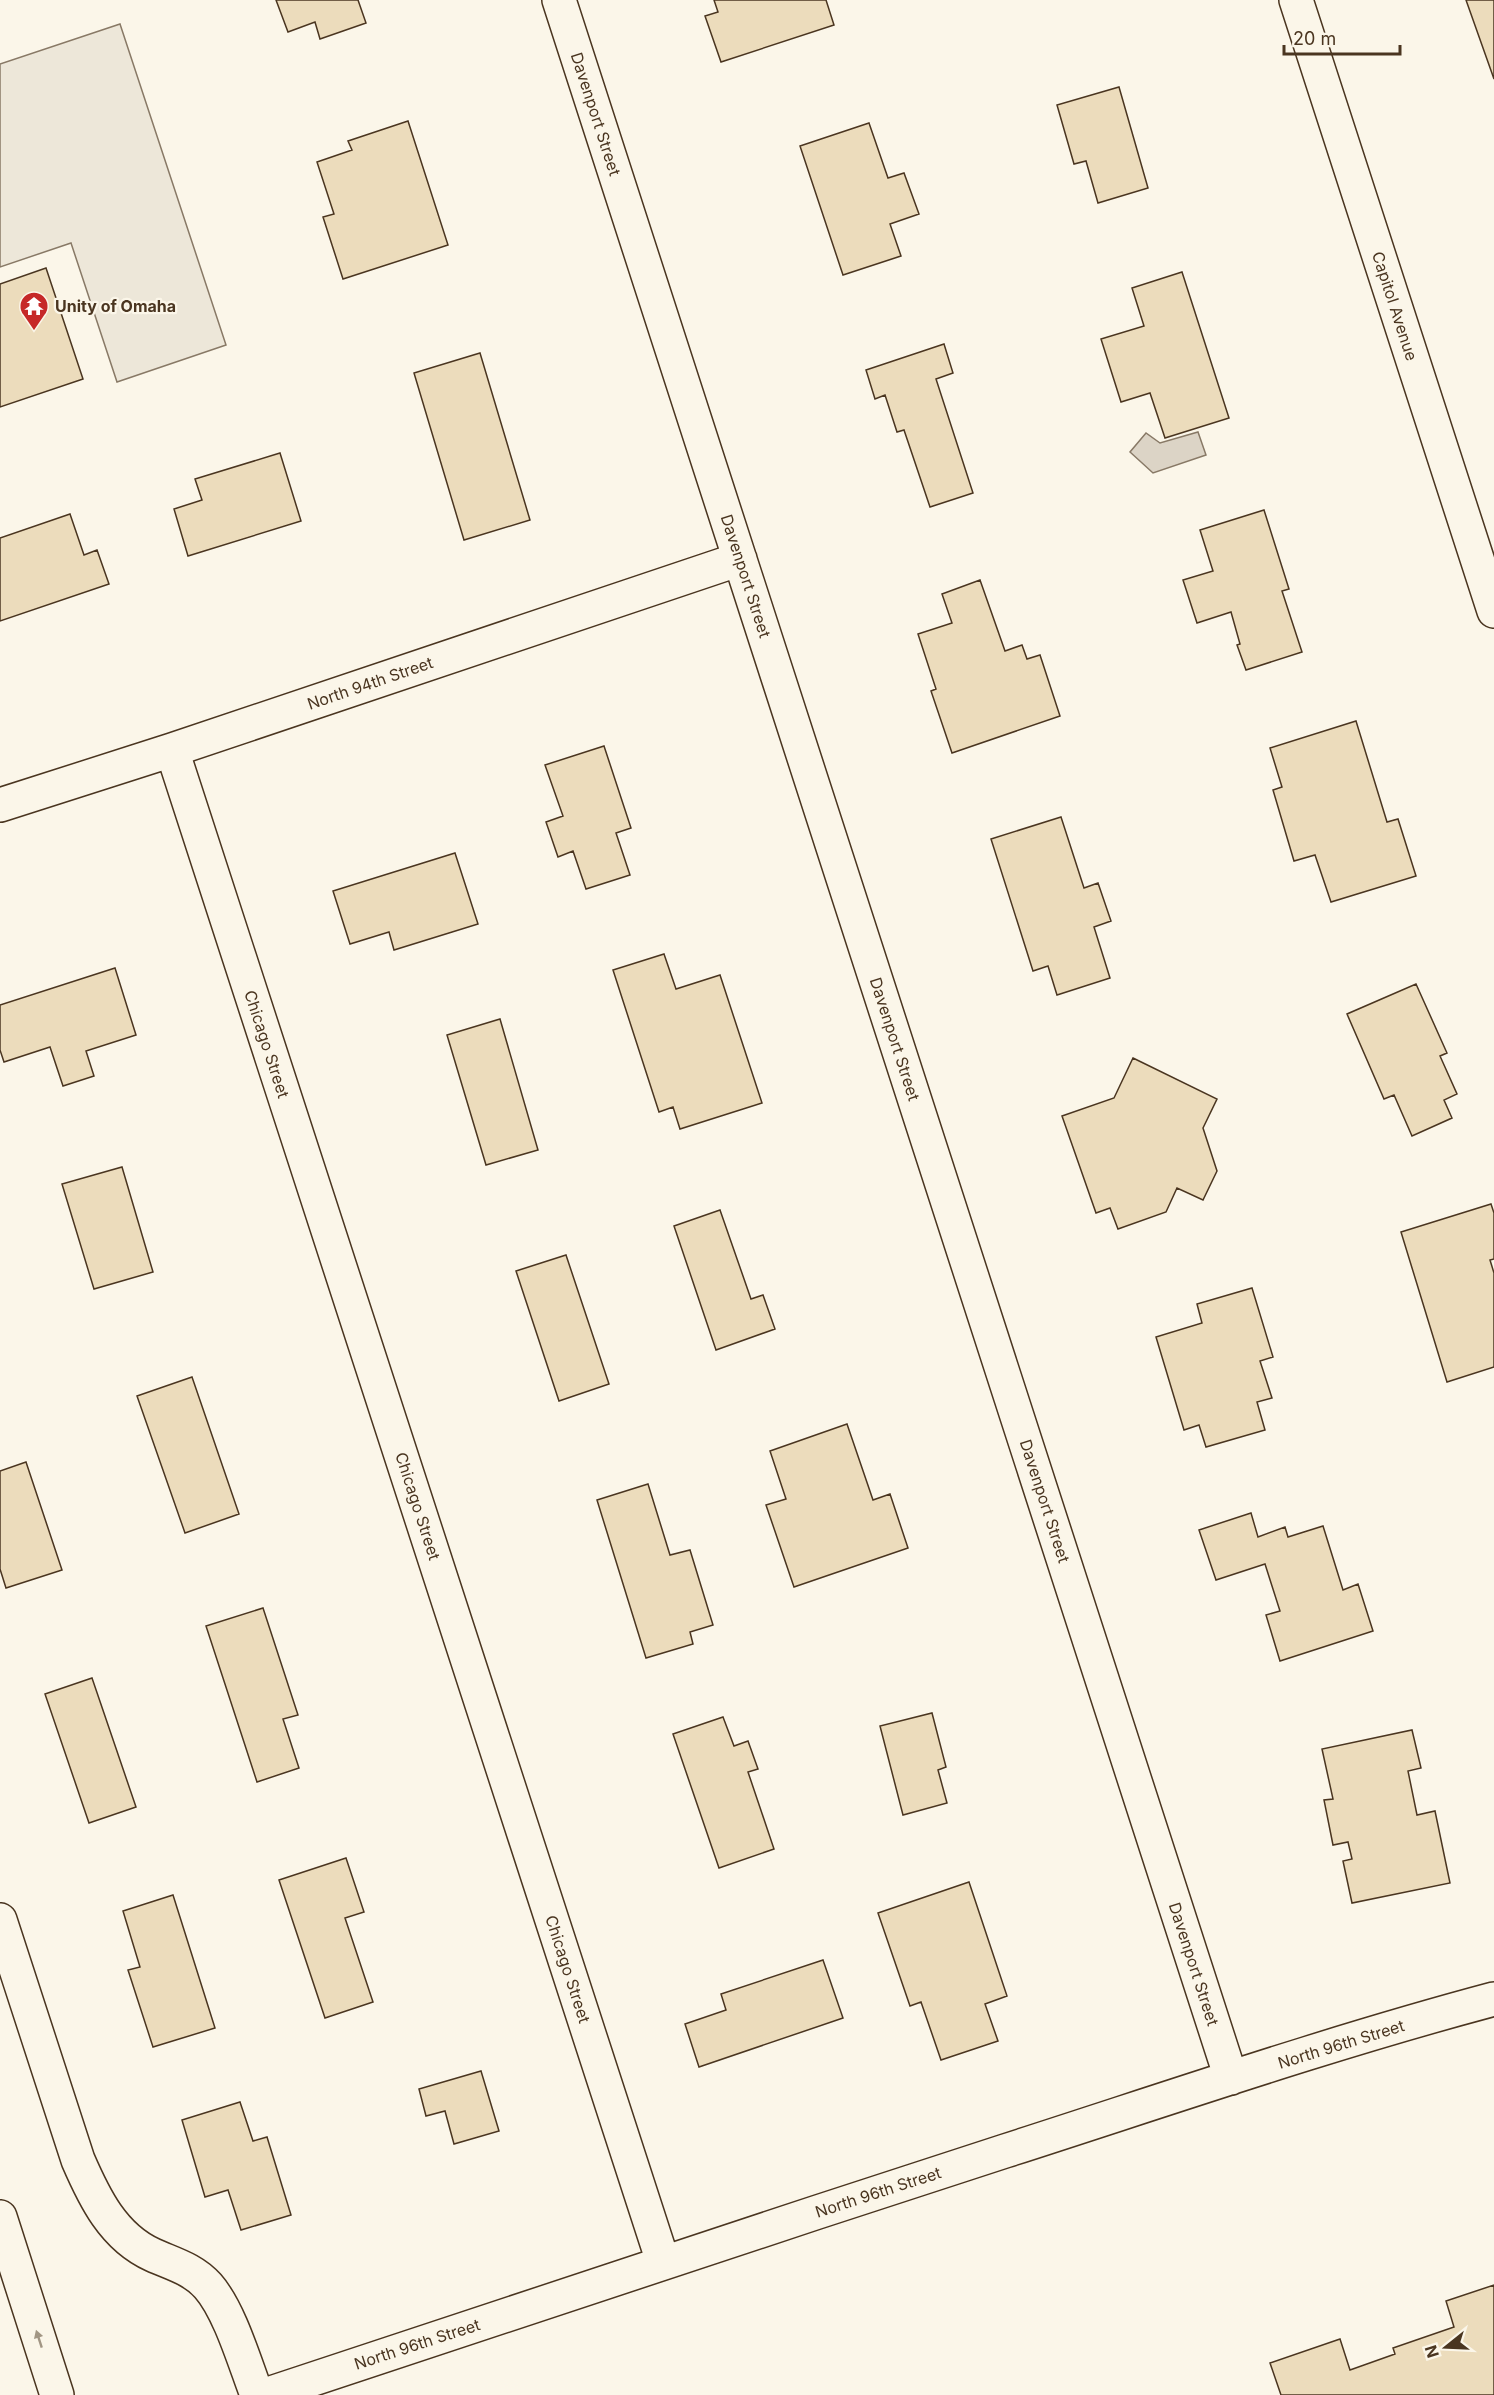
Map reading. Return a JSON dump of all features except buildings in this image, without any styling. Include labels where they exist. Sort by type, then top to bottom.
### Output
[{"type":"main road","name":"Davenport Street","points":[[559,0],[1231,2078]]},
{"type":"main road","name":"Capitol Avenue","points":[[1296,0],[1494,611]]},
{"type":"main road","name":"North 94th Street","points":[[0,805],[172,750],[740,559]]},
{"type":"main road","name":"Chicago Street","points":[[172,750],[663,2262]]},
{"type":"main road","points":[[0,1920],[78,2160],[96,2199],[114,2225],[136,2244],[150,2254],[187,2268],[208,2286],[229,2323],[257,2395]]},
{"type":"main road","name":"North 96th Street","points":[[266,2395],[663,2262],[1231,2078],[1421,2018],[1494,1999]]},
{"type":"main road","points":[[0,2217],[57,2395]]},
{"type":"shaded area","points":[[120,24],[226,345],[117,382],[71,243],[0,267],[0,64]]},
{"type":"shaded area","points":[[1198,432],[1206,455],[1153,473],[1130,452],[1146,433],[1160,443]]},
{"type":"place","name":"Unity of Omaha","points":[[34,332]]}]
